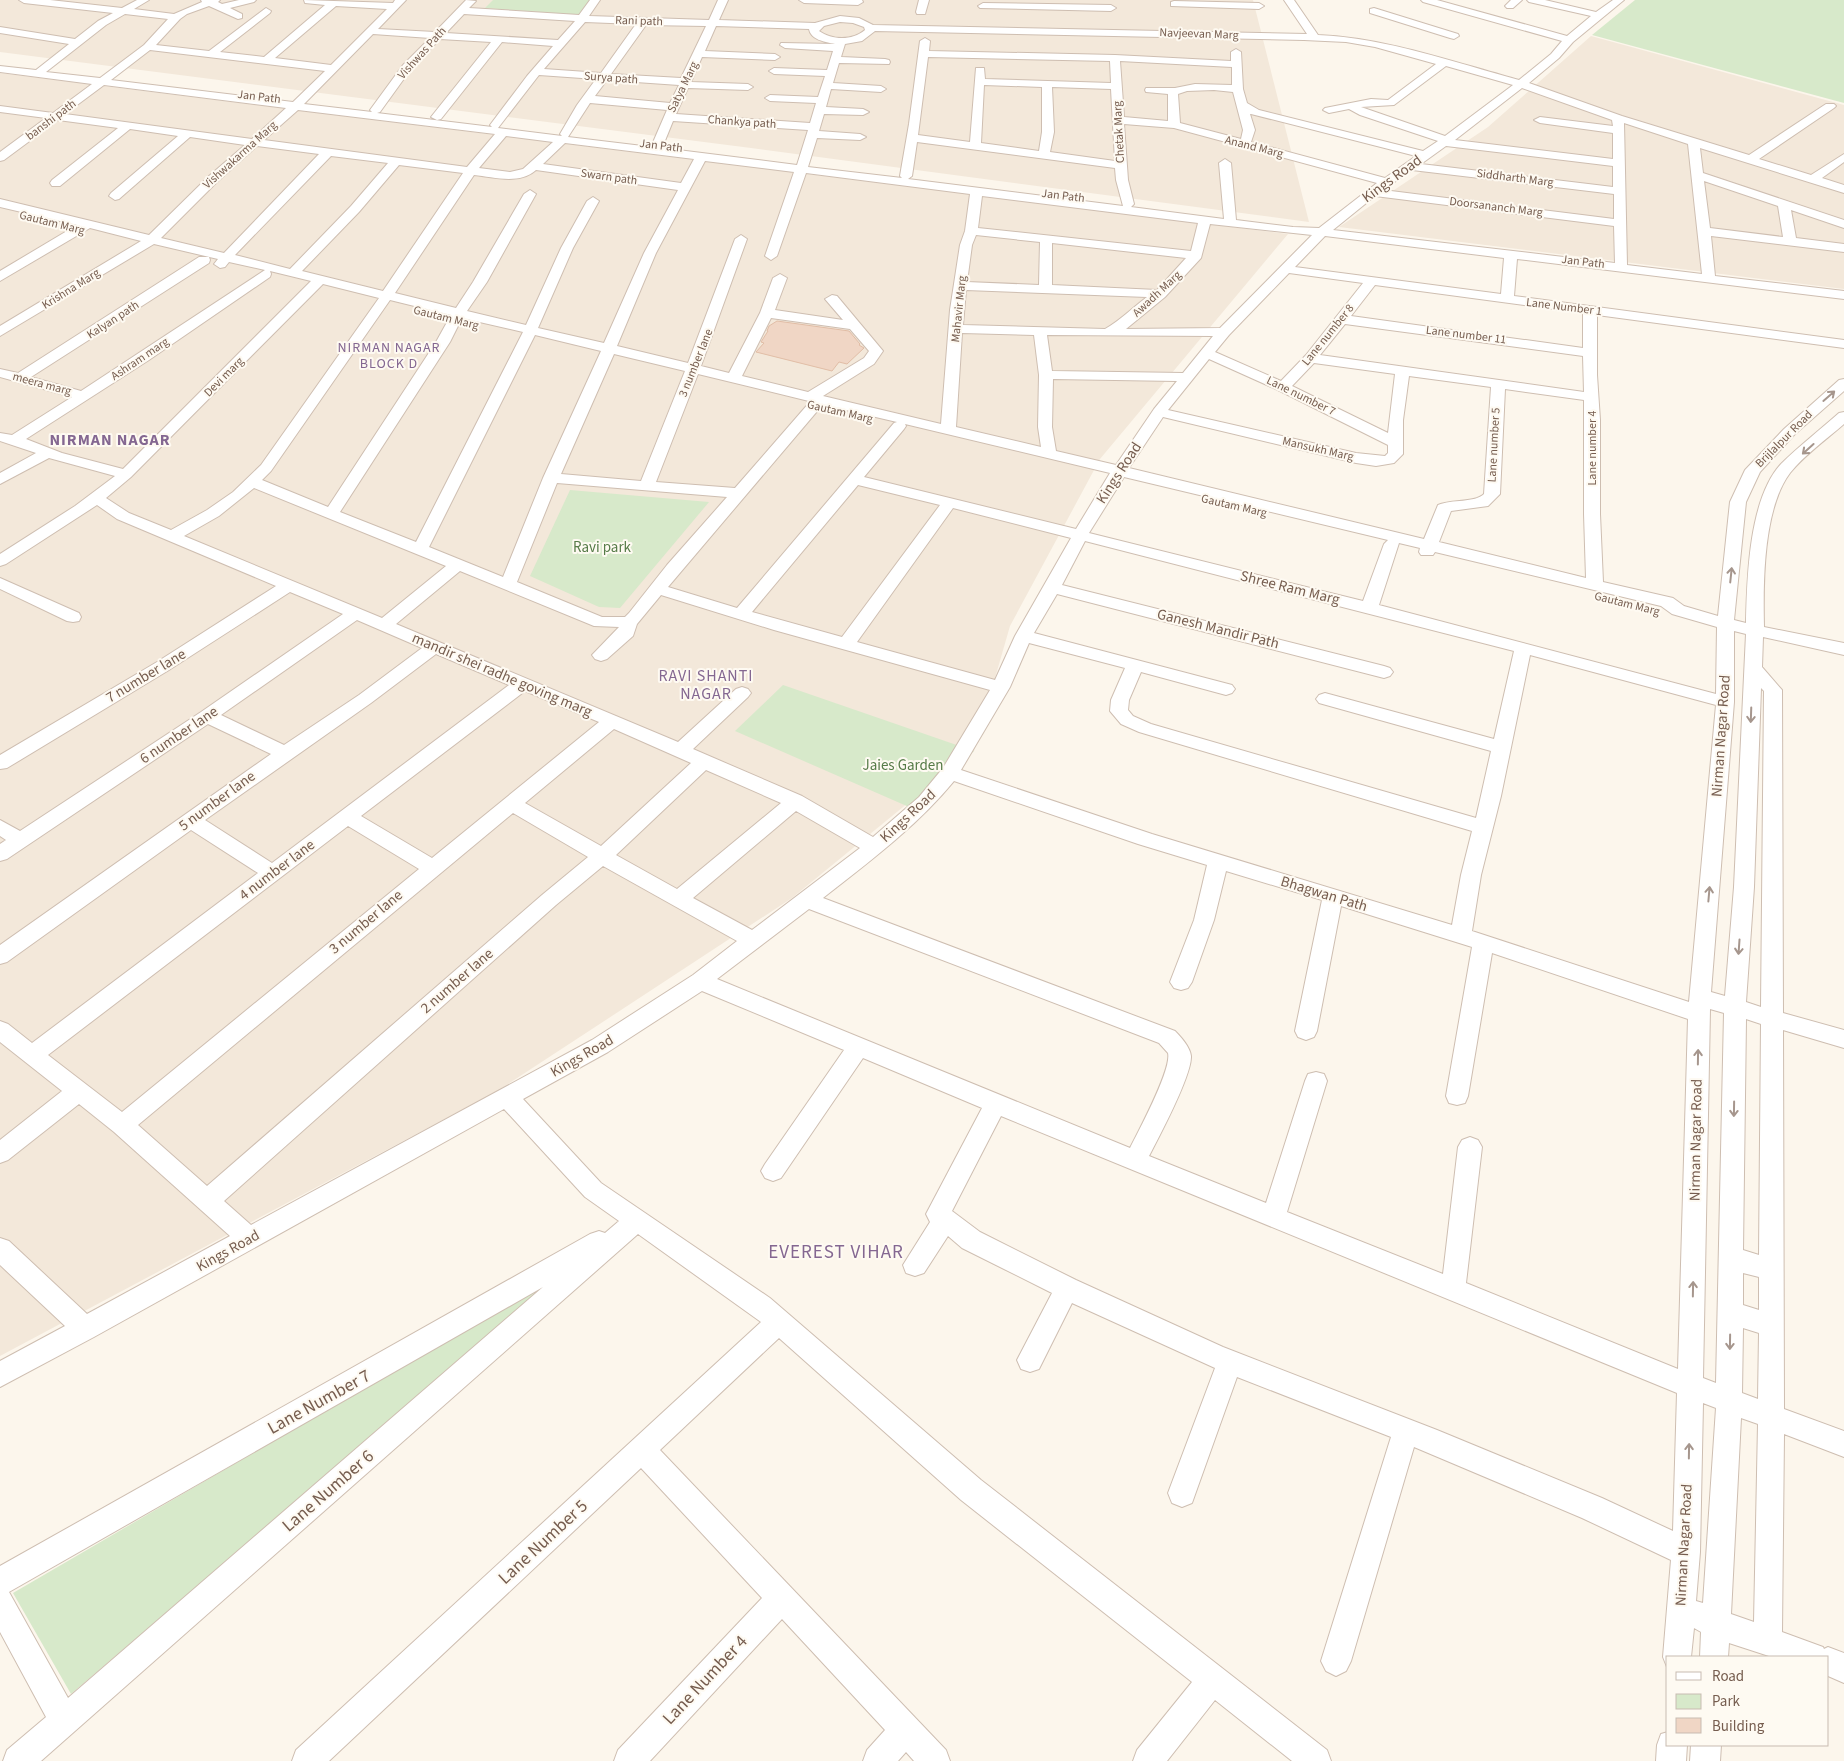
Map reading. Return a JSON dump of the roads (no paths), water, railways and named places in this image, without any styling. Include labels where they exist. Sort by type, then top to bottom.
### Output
[{"type":"street","points":[[24,0],[176,18]]},
{"type":"street","points":[[72,6],[83,0]]},
{"type":"street","points":[[41,70],[102,23],[144,0]]},
{"type":"street","name":"banshi path","points":[[0,158],[148,47],[176,18],[192,8],[214,2],[251,0]]},
{"type":"street","name":"Vishwas Path","points":[[376,110],[407,67],[472,0]]},
{"type":"street","points":[[172,536],[213,513],[254,482],[384,299],[536,72],[582,19],[595,0]]},
{"type":"street","name":"Satya Marg","points":[[657,148],[671,112],[700,54],[723,0]]},
{"type":"street","points":[[786,46],[840,44],[863,37],[868,34],[871,28],[855,20],[858,1],[804,0]]},
{"type":"street","points":[[922,12],[924,0]]},
{"type":"street","points":[[1289,0],[1315,38]]},
{"type":"street","points":[[1426,0],[1569,40]]},
{"type":"street","points":[[1532,0],[1598,15]]},
{"type":"street","name":"Kings Road","points":[[0,1375],[600,1046],[700,982],[752,940],[782,921],[875,847],[926,802],[950,773],[1001,687],[1024,636],[1080,535],[1159,412],[1224,332],[1322,232],[1372,192],[1412,166],[1424,155],[1446,141],[1521,84],[1555,56],[1569,40],[1598,15],[1619,0]]},
{"type":"street","points":[[308,1],[398,3]]},
{"type":"street","points":[[214,2],[238,16]]},
{"type":"street","points":[[267,60],[334,2]]},
{"type":"street","name":"Vishwakarma Marg","points":[[147,242],[254,141],[297,104],[398,3]]},
{"type":"street","points":[[982,14],[1049,4],[1112,16]]},
{"type":"street","points":[[1175,15],[1259,6]]},
{"type":"street","points":[[1382,22],[1371,8],[1461,31]]},
{"type":"street","name":"Rani path","points":[[462,11],[582,19],[713,24],[816,26],[832,20],[855,20]]},
{"type":"street","points":[[211,54],[266,12]]},
{"type":"street","name":"Navjeevan Marg","points":[[871,28],[927,29],[982,14],[1047,44],[1112,16],[1175,15],[1234,36],[1315,38],[1376,44],[1399,50],[1436,52],[1444,62],[1521,84],[1618,124]]},
{"type":"street","points":[[1436,52],[1481,16]]},
{"type":"street","points":[[0,109],[510,176],[519,175],[534,166],[564,137],[602,77],[644,21]]},
{"type":"street","points":[[816,26],[814,32],[817,35],[840,44]]},
{"type":"street","points":[[906,176],[927,29]]},
{"type":"street","points":[[0,30],[78,42]]},
{"type":"street","points":[[369,30],[560,43]]},
{"type":"street","points":[[1234,36],[1238,64],[1238,89],[1249,130],[1244,145]]},
{"type":"street","points":[[1390,36],[1399,50]]},
{"type":"street","points":[[437,117],[499,39]]},
{"type":"street","points":[[772,256],[840,44]]},
{"type":"street","points":[[924,54],[981,56],[1047,44],[1114,58],[1238,64]]},
{"type":"street","points":[[148,47],[331,68]]},
{"type":"street","points":[[700,54],[775,57]]},
{"type":"street","points":[[975,147],[981,56]]},
{"type":"street","name":"Chetak Marg","points":[[1114,58],[1121,165],[1128,204]]},
{"type":"street","points":[[836,60],[885,62]]},
{"type":"street","points":[[1329,110],[1371,102],[1390,103],[1444,62]]},
{"type":"street","name":"Jan Path","points":[[0,65],[106,80],[802,166],[978,191],[1205,219],[1230,219]]},
{"type":"street","name":"Jan Path","points":[[0,70],[106,80]]},
{"type":"street","points":[[774,71],[832,73]]},
{"type":"street","name":"Surya path","points":[[536,72],[748,87]]},
{"type":"street","points":[[980,82],[1116,86]]},
{"type":"street","points":[[1044,156],[1048,132],[1047,84]]},
{"type":"street","points":[[828,86],[880,89]]},
{"type":"street","points":[[1150,90],[1175,91],[1188,88],[1238,89]]},
{"type":"street","points":[[1174,125],[1173,93],[1175,91]]},
{"type":"street","points":[[770,98],[863,112]]},
{"type":"street","name":"Chankya path","points":[[587,99],[860,137]]},
{"type":"street","name":"Jan Path","points":[[297,104],[437,117],[500,128]]},
{"type":"street","points":[[1242,105],[1255,112],[1424,155]]},
{"type":"street","points":[[1349,105],[1364,113],[1446,141],[1619,163]]},
{"type":"street","points":[[1751,159],[1830,106]]},
{"type":"street","name":"Anand Marg","points":[[1119,120],[1174,125],[1388,182]]},
{"type":"street","points":[[1540,120],[1618,124],[1694,142],[1844,189]]},
{"type":"street","points":[[1618,124],[1621,267]]},
{"type":"street","points":[[56,183],[128,125]]},
{"type":"street","points":[[115,196],[188,133]]},
{"type":"street","points":[[912,138],[1121,165]]},
{"type":"street","points":[[1694,142],[1709,278]]},
{"type":"street","name":"Jan Path","points":[[657,148],[702,157],[906,176],[1128,204],[1230,219],[1293,231],[1322,232],[1844,295]]},
{"type":"street","points":[[224,260],[329,151]]},
{"type":"street","points":[[508,584],[551,478],[650,253],[684,187],[702,157]]},
{"type":"street","points":[[1813,179],[1843,159]]},
{"type":"street","points":[[294,272],[355,208],[397,160]]},
{"type":"street","points":[[1225,163],[1230,219]]},
{"type":"street","name":"Swarn path","points":[[534,166],[684,187]]},
{"type":"street","name":"Siddharth Marg","points":[[1412,166],[1618,191]]},
{"type":"street","points":[[1697,175],[1844,224]]},
{"type":"street","name":"Mahavir Marg","points":[[948,429],[960,286],[966,245],[971,231],[978,191]]},
{"type":"street","name":"Doorsananch Marg","points":[[1372,192],[1620,224]]},
{"type":"street","points":[[331,514],[443,342],[530,194]]},
{"type":"street","points":[[420,549],[528,333],[567,248],[593,201]]},
{"type":"street","points":[[0,203],[83,227],[224,260],[294,272],[317,282]]},
{"type":"street","points":[[1784,204],[1790,242]]},
{"type":"street","name":"Gautam Marg","points":[[0,211],[83,227]]},
{"type":"street","name":"Awadh Marg","points":[[1108,333],[1126,323],[1138,310],[1160,294],[1196,255],[1205,219]]},
{"type":"street","points":[[0,277],[83,227]]},
{"type":"street","points":[[971,231],[1196,255]]},
{"type":"street","points":[[1703,231],[1844,248]]},
{"type":"street","points":[[1044,289],[1046,238]]},
{"type":"street","name":"3 number lane","points":[[647,485],[714,316],[740,239]]},
{"type":"street","points":[[147,242],[204,260],[224,260],[265,274],[317,282],[691,372],[734,378],[813,401],[948,429],[1049,453],[1118,474],[1428,549],[1667,602],[1678,610],[1726,624],[1843,650]]},
{"type":"street","name":"Krishna Marg","points":[[0,332],[147,242]]},
{"type":"street","points":[[1508,300],[1510,254]]},
{"type":"street","name":"Kalyan path","points":[[20,378],[204,260]]},
{"type":"street","name":"Lane Number 1","points":[[1284,269],[1844,344]]},
{"type":"street","name":"Ashram marg","points":[[7,439],[85,396],[265,274]]},
{"type":"street","points":[[734,378],[767,313],[780,278]]},
{"type":"street","name":"Devi marg","points":[[98,499],[126,474],[317,282]]},
{"type":"street","name":"Lane number 8","points":[[1283,387],[1311,358],[1371,282]]},
{"type":"street","points":[[960,286],[1160,294]]},
{"type":"street","points":[[602,655],[627,632],[629,622],[813,401],[873,358],[876,351],[875,348],[832,299]]},
{"type":"street","name":"Lane number 4","points":[[1590,310],[1595,585]]},
{"type":"street","points":[[767,313],[855,326]]},
{"type":"street","name":"Lane number 11","points":[[1341,319],[1590,353]]},
{"type":"street","points":[[956,330],[1108,333],[1224,332]]},
{"type":"street","points":[[1040,331],[1046,375],[1045,427],[1049,453]]},
{"type":"street","name":"Lane number 7","points":[[1207,353],[1283,387],[1394,442]]},
{"type":"street","points":[[1311,358],[1591,398]]},
{"type":"street","name":"meera marg","points":[[0,372],[85,396]]},
{"type":"street","name":"Gautam Marg","points":[[691,372],[813,401],[899,426],[1118,474],[1392,544],[1428,549],[1668,614],[1678,610]]},
{"type":"street","name":"Mansukh Marg","points":[[1159,412],[1376,462],[1389,460],[1395,454],[1394,442],[1402,372]]},
{"type":"street","points":[[1046,375],[1187,377]]},
{"type":"street","name":"Brijlalpur Road","points":[[1726,624],[1738,502],[1753,470],[1789,432],[1844,383]]},
{"type":"street","name":"Lane number 5","points":[[1428,549],[1444,508],[1451,504],[1480,504],[1488,500],[1492,494],[1498,385]]},
{"type":"street","name":"Brijlalpur Road","points":[[1755,631],[1755,582],[1765,511],[1775,484],[1786,468],[1844,416]]},
{"type":"street","points":[[741,614],[899,426]]},
{"type":"street","points":[[7,439],[47,453],[126,474]]},
{"type":"street","points":[[0,479],[47,453]]},
{"type":"street","points":[[551,478],[738,493]]},
{"type":"street","name":"Shree Ram Marg","points":[[854,479],[1369,608],[1603,668],[1725,702]]},
{"type":"street","points":[[254,482],[600,622],[629,622]]},
{"type":"street","points":[[0,561],[98,499]]},
{"type":"street","name":"mandir shei radhe goving marg","points":[[98,499],[123,516],[612,721],[795,801],[875,847]]},
{"type":"street","points":[[846,644],[950,502]]},
{"type":"street","points":[[1369,608],[1392,544]]},
{"type":"street","points":[[384,625],[459,564]]},
{"type":"street","points":[[0,582],[73,617]]},
{"type":"street","name":"7 number lane","points":[[0,763],[163,666],[290,585]]},
{"type":"street","name":"Ganesh Mandir Path","points":[[1052,588],[1384,672]]},
{"type":"street","points":[[658,589],[1001,687]]},
{"type":"street","name":"6 number lane","points":[[0,854],[207,716],[356,613]]},
{"type":"street","name":"Nirman Nagar Road","points":[[1677,1656],[1686,1552],[1700,1006],[1725,702],[1726,624]]},
{"type":"street","name":"Nirman Nagar Road","points":[[1714,1656],[1718,1624],[1729,1400],[1735,1008],[1743,895],[1755,631]]},
{"type":"street","points":[[1024,636],[1226,689]]},
{"type":"street","name":"5 number lane","points":[[0,956],[285,753],[365,699],[434,647]]},
{"type":"street","points":[[1461,935],[1471,875],[1484,827],[1523,649]]},
{"type":"street","points":[[1135,665],[1120,700],[1119,711],[1127,720],[1145,728],[1484,827]]},
{"type":"street","points":[[1753,668],[1773,690],[1771,1416],[1768,1641]]},
{"type":"street","name":"4 number lane","points":[[32,1055],[522,684]]},
{"type":"street","points":[[680,751],[742,693]]},
{"type":"street","points":[[1325,698],[1502,748]]},
{"type":"street","points":[[207,716],[285,753]]},
{"type":"street","name":"3 number lane","points":[[122,1125],[612,721]]},
{"type":"street","points":[[1749,758],[1773,762]]},
{"type":"street","name":"2 number lane","points":[[208,1200],[548,900],[602,857],[704,761]]},
{"type":"street","name":"Bhagwan Path","points":[[950,773],[1218,862],[1483,942],[1700,1006],[1735,1008],[1844,1039]]},
{"type":"street","points":[[678,899],[795,801]]},
{"type":"street","points":[[511,803],[602,857],[752,940]]},
{"type":"street","points":[[348,816],[432,868]]},
{"type":"street","points":[[190,820],[273,873]]},
{"type":"street","points":[[0,827],[20,840]]},
{"type":"street","points":[[1745,841],[1772,847]]},
{"type":"street","points":[[1181,982],[1204,920],[1218,862]]},
{"type":"street","points":[[1743,895],[1772,902]]},
{"type":"street","points":[[1306,1031],[1333,897]]},
{"type":"street","points":[[807,900],[1062,999],[1168,1037],[1176,1046],[1180,1058],[1169,1090],[1136,1160]]},
{"type":"street","points":[[1457,1096],[1483,942]]},
{"type":"street","points":[[700,982],[1690,1386],[1844,1444]]},
{"type":"street","points":[[0,1030],[122,1125],[250,1239]]},
{"type":"street","points":[[773,1170],[859,1046]]},
{"type":"street","points":[[1274,1216],[1316,1082]]},
{"type":"street","points":[[0,1153],[79,1092]]},
{"type":"street","points":[[508,1098],[593,1190],[761,1306],[971,1490],[1316,1761]]},
{"type":"street","points":[[996,1104],[938,1214],[971,1240],[1067,1288],[1230,1361],[1406,1430],[1592,1508],[1686,1552]]},
{"type":"street","points":[[1453,1289],[1470,1146]]},
{"type":"street","points":[[915,1265],[945,1219]]},
{"type":"street","name":"Lane Number 7","points":[[0,1582],[637,1220]]},
{"type":"street","name":"Lane Number 6","points":[[18,1761],[637,1220]]},
{"type":"street","points":[[0,1249],[85,1329]]},
{"type":"street","points":[[1732,1258],[1771,1270]]},
{"type":"street","points":[[1030,1360],[1067,1288]]},
{"type":"street","points":[[1731,1313],[1771,1325]]},
{"type":"street","name":"Lane Number 5","points":[[307,1761],[778,1322]]},
{"type":"street","points":[[1182,1493],[1230,1361]]},
{"type":"street","points":[[1336,1661],[1406,1430]]},
{"type":"street","points":[[642,1450],[935,1761]]},
{"type":"street","name":"Lane Number 4","points":[[628,1761],[782,1598]]},
{"type":"street","points":[[0,1603],[64,1721]]},
{"type":"street","points":[[1680,1608],[1718,1624],[1810,1656]]},
{"type":"street","points":[[1829,1662],[1844,1668]]},
{"type":"street","points":[[1148,1761],[1213,1680]]},
{"type":"street","points":[[878,1761],[905,1730]]},
{"type":"street","points":[[1671,1761],[1672,1746]]},
{"type":"street","points":[[1706,1746],[1706,1761]]},
{"type":"district","name":"NIRMAN NAGAR BLOCK D","points":[[389,356]]},
{"type":"district","name":"NIRMAN NAGAR","points":[[110,440]]},
{"type":"district","name":"RAVI SHANTI NAGAR","points":[[706,685]]},
{"type":"district","name":"EVEREST VIHAR","points":[[836,1252]]},
{"type":"park label","name":"Ravi park","points":[[602,547]]},
{"type":"park label","name":"Jaies Garden","points":[[903,765]]}]
